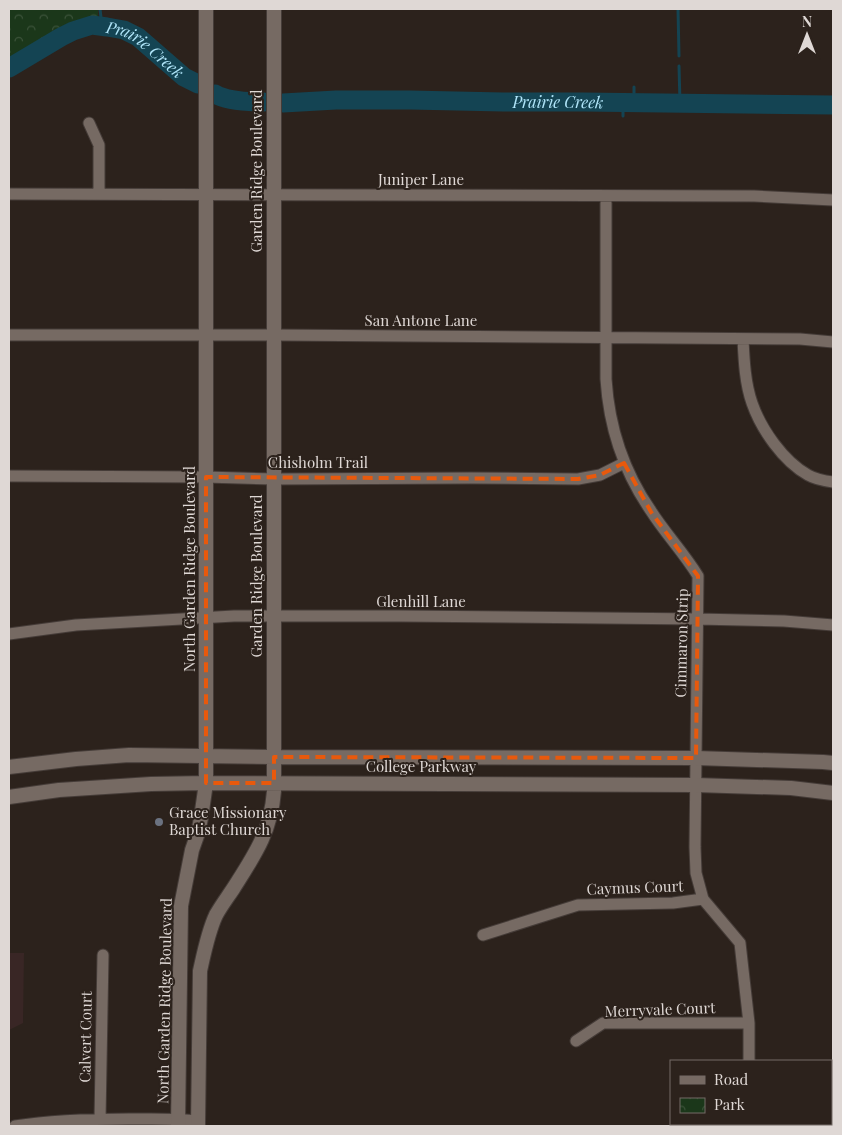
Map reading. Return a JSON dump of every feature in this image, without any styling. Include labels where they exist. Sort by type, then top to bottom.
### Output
[{"type":"main road","name":"North Garden Ridge Boulevard","points":[[178,1122],[181,906],[190,857],[198,833],[206,783],[206,9]]},
{"type":"main road","name":"Garden Ridge Boulevard","points":[[198,1123],[200,971],[205,948],[216,916],[261,842],[270,820],[273,805],[274,9]]},
{"type":"main road","name":"College Parkway","points":[[9,767],[68,759],[129,755],[696,758],[833,763]]},
{"type":"main road","name":"College Parkway","points":[[9,797],[59,790],[206,783],[696,785],[791,788],[833,792]]},
{"type":"street","points":[[88,123],[99,146],[99,194]]},
{"type":"street","name":"Juniper Lane","points":[[9,194],[754,196],[833,200]]},
{"type":"street","name":"Cimmaron Strip","points":[[606,196],[606,379],[607,399],[617,441],[624,463],[636,487],[651,512],[698,576],[695,847],[696,873],[703,899]]},
{"type":"street","name":"San Antone Lane","points":[[9,335],[606,337],[800,339],[833,342]]},
{"type":"street","points":[[743,339],[744,368],[752,403],[757,416],[774,445],[796,467],[808,475],[833,482]]},
{"type":"street","name":"Chisholm Trail","points":[[9,476],[274,479],[578,479],[600,475],[624,463]]},
{"type":"street","name":"Glenhill Lane","points":[[9,634],[76,625],[273,616],[698,619],[784,621],[833,626]]},
{"type":"street","points":[[703,899],[740,943],[749,1023],[749,1060]]},
{"type":"street","name":"Caymus Court","points":[[484,935],[578,905],[673,903],[703,899]]},
{"type":"street","name":"Calvert Court","points":[[100,1119],[102,955]]},
{"type":"street","name":"Merryvale Court","points":[[576,1041],[603,1023],[749,1023]]},
{"type":"street","points":[[15,1126],[100,1119],[198,1123]]},
{"type":"highlighted area","points":[[624,463],[651,512],[698,576],[696,758],[274,757],[274,783],[206,783],[206,477],[578,479],[600,475]]},
{"type":"shaded area","points":[[9,953],[24,953],[23,1023],[9,1030]]},
{"type":"green space","points":[[9,9],[98,9],[98,32],[56,40],[9,71]]},
{"type":"waterway","points":[[100,9],[102,26]]},
{"type":"waterway","points":[[678,9],[679,56]]},
{"type":"waterway","name":"Prairie Creek","points":[[9,68],[61,37],[92,25],[124,30],[138,37],[184,77],[198,84]]},
{"type":"waterway","points":[[679,66],[680,103]]},
{"type":"waterway","points":[[634,87],[634,103]]},
{"type":"waterway","name":"Prairie Creek","points":[[215,94],[232,100],[264,102]]},
{"type":"waterway","name":"Prairie Creek","points":[[283,103],[336,100],[410,100],[833,105]]},
{"type":"waterway","points":[[623,102],[623,116]]},
{"type":"place","name":"Grace Missionary Baptist Church","points":[[159,822]]}]
